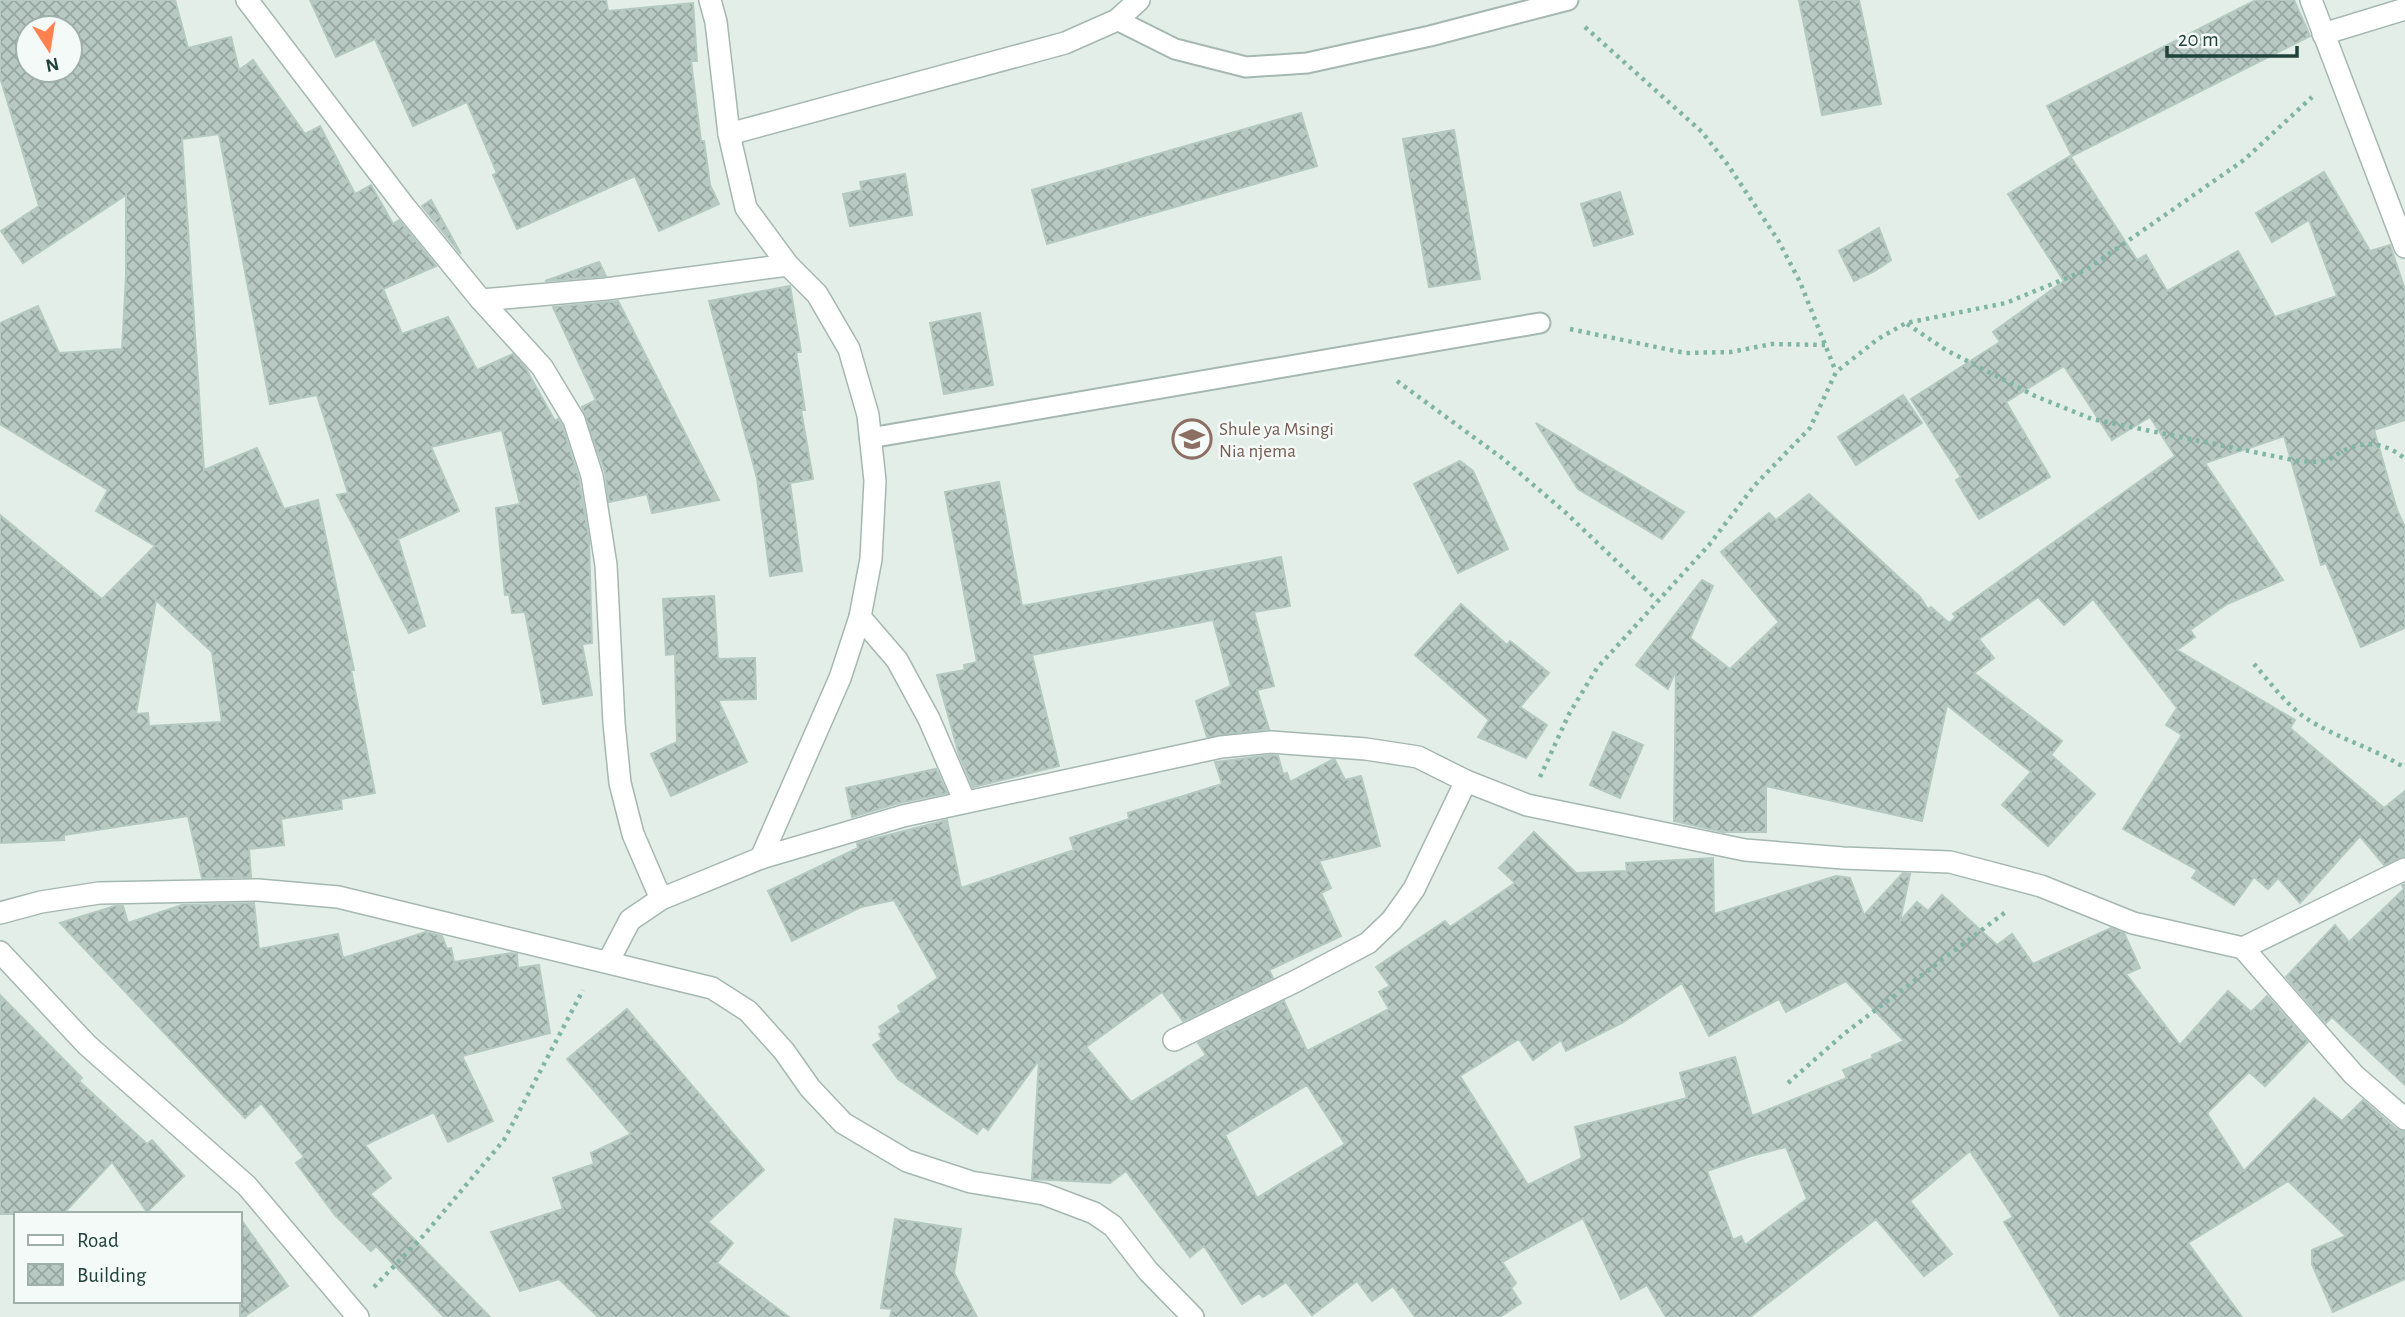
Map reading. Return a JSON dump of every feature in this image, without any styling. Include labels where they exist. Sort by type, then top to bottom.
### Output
[{"type":"street","points":[[247,0],[405,207],[481,300],[542,367],[574,420],[592,476],[606,565],[614,723],[620,783],[633,834],[660,899]]},
{"type":"street","points":[[710,0],[716,22],[729,134],[746,208],[788,265],[817,294],[849,349],[868,415],[875,481],[871,559],[860,617],[840,678],[761,858]]},
{"type":"street","points":[[729,134],[1065,43],[1117,20],[1139,0]]},
{"type":"street","points":[[2311,0],[2405,247]]},
{"type":"street","points":[[2323,34],[2405,9]]},
{"type":"street","points":[[481,300],[606,289],[788,265]]},
{"type":"street","points":[[860,617],[897,660],[929,719],[965,802]]},
{"type":"street","points":[[603,961],[630,920],[660,899],[761,858],[903,817],[1178,754],[1221,747],[1271,742],[1366,750],[1418,757],[1527,805],[1745,850],[1843,858],[1950,862],[2041,886],[2133,923],[2244,948],[2354,1075],[2405,1119]]},
{"type":"street","points":[[1174,1040],[1367,943],[1392,920],[1414,889],[1466,780]]},
{"type":"street","points":[[2244,948],[2405,869]]},
{"type":"street","points":[[0,913],[41,902],[99,892],[258,890],[338,897],[712,988],[748,1011],[784,1051],[810,1088],[843,1123],[907,1161],[971,1182],[1044,1194],[1094,1213],[1112,1226],[1148,1271],[1193,1317]]},
{"type":"street","points":[[0,952],[87,1045],[247,1186],[355,1314]]},
{"type":"lane","points":[[1117,20],[1175,49],[1246,67],[1307,63],[1430,36],[1564,1]]},
{"type":"lane","points":[[870,438],[1540,323]]},
{"type":"path","points":[[1564,1],[1702,132],[1728,165],[1778,240],[1800,282],[1836,372]]},
{"type":"path","points":[[1527,805],[1569,714],[1597,668],[1709,545],[1755,485],[1810,428],[1836,372],[1878,339],[1906,323],[2006,303],[2085,270],[2244,160],[2294,116],[2337,71]]},
{"type":"path","points":[[1540,323],[1685,353],[1731,352],[1772,344],[1825,345]]},
{"type":"path","points":[[1906,323],[1946,351],[2035,396],[2092,419],[2298,461],[2328,460],[2348,449],[2369,443],[2383,446],[2405,459]]},
{"type":"path","points":[[1360,353],[1502,458],[1565,512],[1657,600]]},
{"type":"path","points":[[2254,664],[2300,714],[2324,729],[2386,756],[2405,768]]},
{"type":"path","points":[[1788,1083],[1846,1033],[2041,886]]},
{"type":"path","points":[[355,1314],[504,1140],[603,961]]},
{"type":"building","points":[[0,0],[175,0],[188,48],[231,37],[239,70],[253,60],[305,134],[320,126],[355,194],[371,185],[393,224],[399,220],[436,266],[383,289],[402,334],[448,317],[477,370],[513,354],[525,367],[555,421],[558,419],[562,425],[579,479],[589,539],[592,643],[582,644],[592,695],[543,704],[525,612],[512,613],[509,594],[505,595],[496,508],[520,504],[502,430],[431,447],[459,511],[398,539],[425,626],[409,633],[337,495],[348,493],[317,395],[270,404],[219,134],[182,139],[204,470],[257,448],[284,509],[318,500],[354,670],[351,670],[375,793],[341,799],[342,809],[281,819],[284,845],[249,849],[251,877],[202,878],[188,816],[64,835],[64,840],[0,843],[0,515],[102,599],[155,546],[96,511],[108,490],[0,424],[0,323],[38,306],[59,353],[122,349],[126,276],[126,195],[23,263],[1,231],[39,206],[0,77]],"holes":[[[156,600],[212,652],[222,722],[149,726],[148,713],[136,714]]]},
{"type":"building","points":[[310,0],[606,0],[608,11],[693,3],[697,61],[691,61],[701,141],[704,141],[710,185],[719,204],[659,231],[635,176],[517,229],[493,175],[497,173],[467,102],[413,126],[375,39],[336,57]]},
{"type":"building","points":[[1799,0],[1859,0],[1881,104],[1822,115]]},
{"type":"building","points":[[2256,0],[2294,0],[2310,36],[2072,156],[2047,106]]},
{"type":"building","points":[[1301,113],[1317,166],[1047,244],[1032,190]]},
{"type":"building","points":[[1454,130],[1480,279],[1429,287],[1403,139]]},
{"type":"building","points":[[2070,156],[2137,260],[2146,255],[2167,291],[2238,251],[2275,317],[2337,296],[2309,220],[2272,242],[2256,213],[2324,172],[2370,251],[2390,245],[2405,290],[2405,420],[2374,430],[2397,510],[2405,527],[2405,628],[2361,647],[2326,563],[2321,565],[2284,436],[2205,463],[2283,580],[2227,604],[2190,630],[2195,637],[2177,650],[2295,720],[2290,728],[2384,808],[2405,791],[2405,856],[2384,865],[2360,836],[2300,903],[2278,878],[2268,889],[2254,877],[2234,905],[2192,878],[2197,870],[2123,829],[2182,735],[2166,725],[2177,708],[2093,599],[2064,625],[2038,597],[1979,639],[1994,658],[1974,673],[2062,741],[2051,755],[2095,794],[2048,846],[2002,805],[2031,772],[1947,705],[1922,821],[1766,786],[1766,832],[1723,832],[1674,821],[1676,670],[1668,689],[1636,665],[1702,580],[1713,586],[1690,638],[1730,669],[1779,622],[1721,552],[1769,513],[1776,520],[1809,494],[1920,597],[1928,609],[1931,607],[1949,623],[1956,617],[1953,614],[2175,456],[2150,417],[2112,440],[2064,366],[2006,402],[2050,477],[1979,519],[1956,480],[1961,477],[1911,399],[2000,342],[1993,332],[2064,281],[2008,194]]},
{"type":"building","points":[[905,174],[912,215],[850,226],[843,194],[862,190],[860,182]]},
{"type":"building","points":[[1620,192],[1633,234],[1594,246],[1581,204]]},
{"type":"building","points":[[431,200],[461,254],[422,206]]},
{"type":"building","points":[[1879,228],[1891,260],[1854,281],[1839,251]]},
{"type":"building","points":[[599,262],[606,276],[545,281]]},
{"type":"building","points":[[790,286],[801,352],[796,352],[805,410],[801,410],[813,479],[790,483],[802,571],[770,576],[757,478],[709,301]]},
{"type":"building","points":[[618,301],[719,500],[652,513],[647,494],[609,502],[605,472],[582,407],[596,400],[553,307]]},
{"type":"building","points":[[980,313],[993,385],[944,394],[930,323]]},
{"type":"building","points":[[1903,395],[1922,423],[1856,465],[1838,437]]},
{"type":"building","points":[[1536,423],[1684,512],[1662,539],[1578,489]]},
{"type":"building","points":[[1460,461],[1473,471],[1508,549],[1458,573],[1414,484]]},
{"type":"building","points":[[999,482],[1022,606],[1281,557],[1290,606],[1254,612],[1274,686],[1257,690],[1269,729],[1207,737],[1196,701],[1231,686],[1213,620],[1032,655],[1059,766],[973,787],[959,755],[937,675],[965,670],[964,665],[977,662],[945,492]]},
{"type":"building","points":[[714,596],[718,659],[755,658],[756,699],[718,700],[747,762],[671,796],[651,754],[677,742],[675,654],[666,655],[663,599]]},
{"type":"building","points":[[1461,604],[1507,645],[1510,641],[1549,673],[1520,707],[1547,725],[1526,758],[1478,737],[1489,720],[1415,655]]},
{"type":"building","points":[[1613,732],[1643,745],[1620,798],[1590,785]]},
{"type":"building","points":[[1278,756],[1283,774],[1287,773],[1290,782],[1335,760],[1345,780],[1361,776],[1380,846],[1319,861],[1331,888],[1321,893],[1341,936],[1269,970],[1273,978],[1183,1021],[1162,992],[1086,1047],[1131,1102],[1206,1055],[1198,1043],[1284,1001],[1307,1051],[1389,1009],[1379,992],[1390,986],[1376,967],[1445,921],[1450,927],[1515,883],[1499,868],[1534,832],[1576,873],[1627,871],[1626,863],[1713,858],[1714,914],[1836,876],[1850,878],[1864,915],[1903,873],[1910,874],[1900,921],[1917,902],[1928,911],[1942,895],[1997,945],[2012,934],[2033,964],[2111,928],[2124,933],[2140,968],[2126,974],[2180,1045],[2228,991],[2251,1012],[2267,996],[2308,1042],[2265,1086],[2249,1072],[2207,1113],[2244,1171],[2314,1098],[2342,1121],[2363,1100],[2396,1129],[2405,1132],[2405,1279],[2333,1312],[2312,1264],[2312,1250],[2346,1236],[2288,1181],[2188,1243],[2242,1317],[2061,1317],[2004,1222],[2013,1217],[1970,1151],[1910,1201],[1952,1254],[1924,1276],[1876,1219],[1750,1317],[1666,1317],[1647,1285],[1621,1299],[1583,1218],[1502,1262],[1516,1283],[1511,1288],[1521,1303],[1500,1317],[1415,1317],[1393,1286],[1372,1301],[1357,1281],[1312,1315],[1286,1282],[1263,1297],[1259,1293],[1242,1304],[1204,1246],[1190,1257],[1126,1171],[1110,1183],[1032,1179],[1039,1060],[988,1130],[983,1126],[977,1134],[898,1079],[873,1045],[882,1039],[879,1027],[901,1012],[898,1006],[938,978],[894,900],[861,907],[792,941],[768,891],[858,848],[857,843],[947,820],[961,888],[1074,850],[1070,838],[1129,819],[1128,813],[1222,784],[1215,762]],"holes":[[[1846,981],[1904,1041],[1843,1070],[1847,1078],[1752,1116],[1735,1057],[1680,1073],[1687,1098],[1575,1127],[1582,1158],[1528,1185],[1460,1076],[1519,1039],[1533,1060],[1561,1040],[1566,1051],[1622,1023],[1682,983],[1709,1036],[1779,999],[1786,1012]],[[1307,1085],[1345,1144],[1257,1198],[1225,1135]],[[1786,1147],[1807,1199],[1745,1245],[1741,1236],[1733,1240],[1707,1171]]]},
{"type":"building","points":[[936,769],[947,793],[852,817],[846,788]]},
{"type":"building","points":[[2405,884],[2405,1085],[2332,1017],[2326,1023],[2286,977],[2335,925],[2349,942],[2404,889],[2402,885]]},
{"type":"building","points":[[254,903],[259,949],[338,934],[343,958],[426,932],[442,936],[447,949],[451,948],[454,962],[511,953],[517,954],[518,968],[539,965],[550,1033],[462,1056],[493,1121],[448,1142],[434,1112],[365,1145],[391,1178],[370,1194],[490,1317],[444,1317],[376,1246],[371,1251],[335,1215],[296,1163],[304,1157],[261,1103],[245,1118],[60,923],[115,906],[123,906],[128,923],[182,905]]},
{"type":"building","points":[[0,995],[82,1078],[79,1081],[147,1144],[152,1140],[184,1176],[147,1212],[112,1162],[65,1212],[0,1214]]},
{"type":"building","points":[[627,1009],[764,1170],[708,1222],[733,1243],[717,1263],[789,1317],[598,1317],[559,1279],[520,1291],[491,1232],[563,1209],[553,1178],[594,1164],[591,1153],[631,1134],[567,1059]]},
{"type":"building","points":[[895,1219],[961,1229],[954,1273],[977,1317],[890,1317],[892,1309],[881,1308]]},
{"type":"building","points":[[242,1221],[288,1286],[244,1317],[240,1317]]},
{"type":"place","name":"Shule ya Msingi Nia njema","points":[[1192,439]]}]
